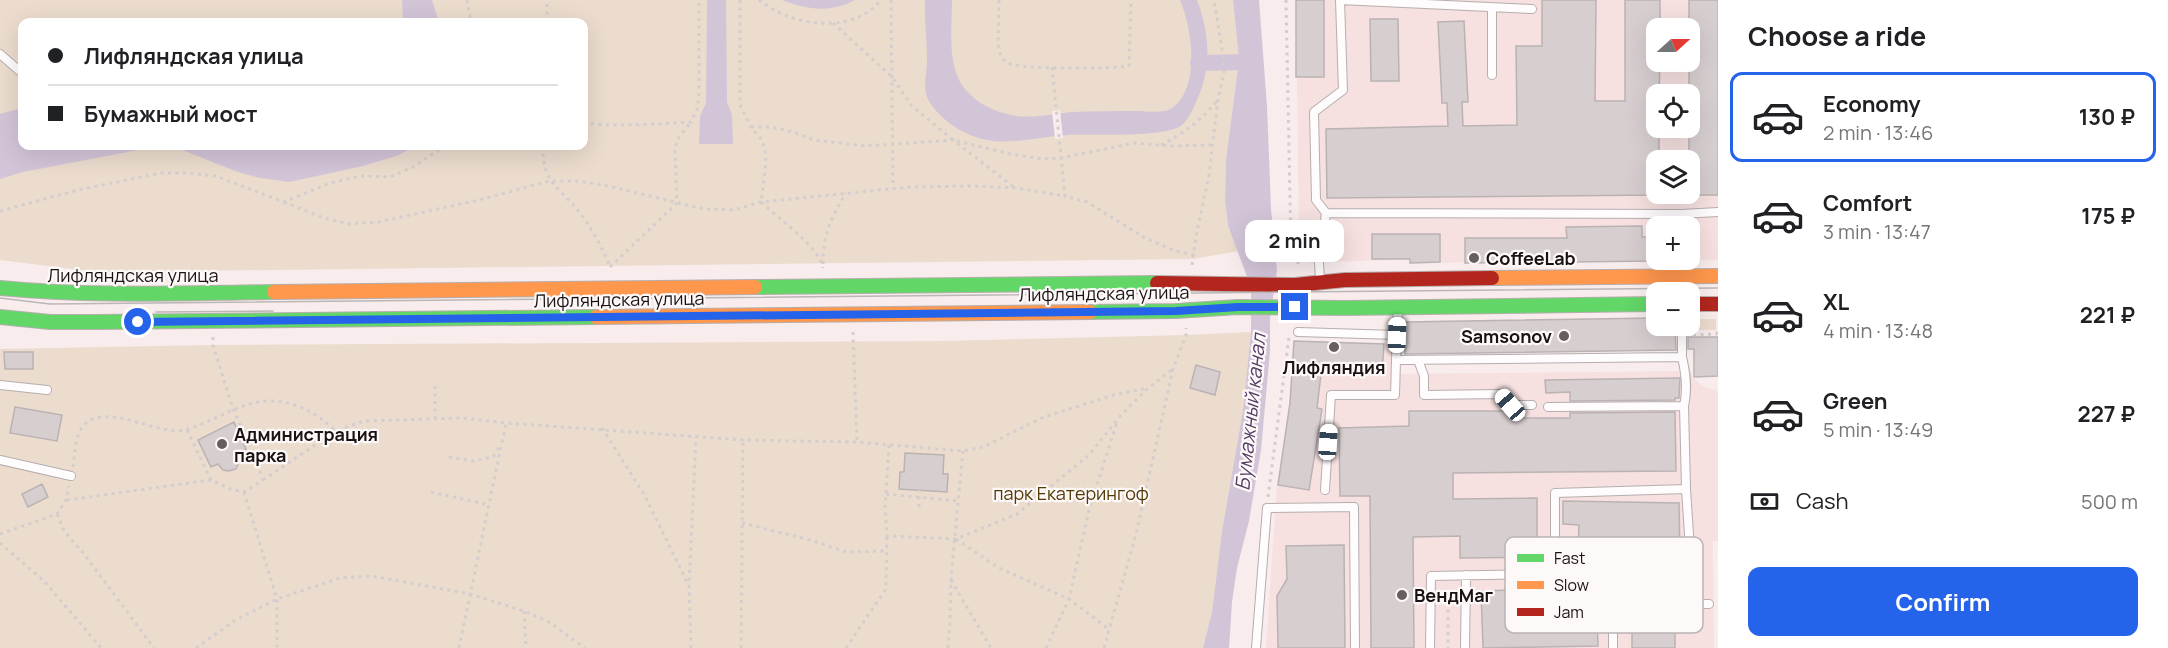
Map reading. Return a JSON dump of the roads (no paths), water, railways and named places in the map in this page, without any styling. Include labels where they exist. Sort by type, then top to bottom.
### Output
[{"type":"main road","points":[[1320,283],[1345,280],[1718,276]]},
{"type":"main road","name":"Лифляндская улица","points":[[0,288],[51,294],[96,294],[1320,283]]},
{"type":"main road","points":[[1398,307],[1646,304]]},
{"type":"main road","points":[[1700,304],[1718,304]]},
{"type":"main road","name":"Лифляндская улица","points":[[0,317],[50,322],[95,322],[1176,311],[1238,307],[1398,307]]},
{"type":"lane","points":[[1320,283],[1318,263],[1326,213],[1316,200],[1314,112],[1343,90],[1340,0],[1532,9]]},
{"type":"lane","points":[[1491,75],[1492,8]]},
{"type":"lane","points":[[0,54],[18,70]]},
{"type":"lane","points":[[1326,213],[1681,214],[1718,212]]},
{"type":"lane","points":[[1682,270],[1682,282]]},
{"type":"lane","points":[[1325,490],[1331,395],[1395,395],[1398,307]]},
{"type":"lane","points":[[1298,332],[1397,335]]},
{"type":"lane","points":[[1682,336],[1682,357],[1687,394],[1684,406],[1689,537]]},
{"type":"lane","points":[[1396,360],[1682,357]]},
{"type":"lane","points":[[1418,360],[1424,376],[1424,394],[1500,394],[1510,405],[1532,405]]},
{"type":"lane","points":[[0,385],[47,390]]},
{"type":"lane","points":[[1548,407],[1684,406]]},
{"type":"lane","points":[[0,460],[71,476]]},
{"type":"lane","points":[[1555,537],[1555,493],[1686,489]]},
{"type":"lane","points":[[1256,648],[1267,508],[1354,507],[1355,648]]},
{"type":"lane","points":[[1430,648],[1431,576],[1505,574]]},
{"type":"lane","points":[[1465,648],[1466,575]]},
{"type":"lane","points":[[1703,604],[1709,604]]},
{"type":"water","points":[[402,0],[432,0],[438,18],[403,18]]},
{"type":"water","points":[[707,0],[726,0],[727,102],[732,115],[733,144],[699,144],[700,116],[706,103]]},
{"type":"water","points":[[782,0],[855,0],[837,7],[819,9]]},
{"type":"water","points":[[925,0],[952,0],[952,55],[957,76],[962,85],[982,104],[1015,116],[1031,117],[1072,112],[1160,112],[1172,108],[1181,98],[1187,86],[1190,72],[1188,26],[1180,0],[1197,0],[1207,39],[1205,77],[1192,111],[1182,125],[1174,129],[1145,134],[1069,135],[1018,141],[979,138],[950,124],[933,107],[927,96],[925,90],[927,59]]},
{"type":"water","name":"Бумажный канал","points":[[1233,0],[1259,0],[1267,106],[1271,209],[1277,270],[1270,319],[1270,351],[1261,450],[1249,521],[1237,568],[1229,648],[1203,648],[1212,612],[1222,531],[1243,410],[1251,332],[1251,287],[1228,226],[1225,201],[1226,159],[1239,60]]},
{"type":"water","points":[[18,109],[18,150],[138,150],[23,172],[0,179],[0,114]]},
{"type":"water","points":[[182,150],[409,150],[363,166],[289,182],[238,172]]},
{"type":"waterway","points":[[1198,63],[1247,62]]},
{"type":"tram line","points":[[0,298],[50,304],[1718,288]]},
{"type":"tram line","points":[[156,312],[273,311]]},
{"type":"place","name":"CoffeeLab","points":[[1474,258]]},
{"type":"place","name":"Samsonov","points":[[1564,336]]},
{"type":"place","name":"Лифляндия","points":[[1334,347]]},
{"type":"place","name":"Администрация парка","points":[[222,444]]},
{"type":"place","name":"ВендМаг","points":[[1402,595]]},
{"type":"park label","name":"парк Екатерингоф","points":[[1071,493]]}]
